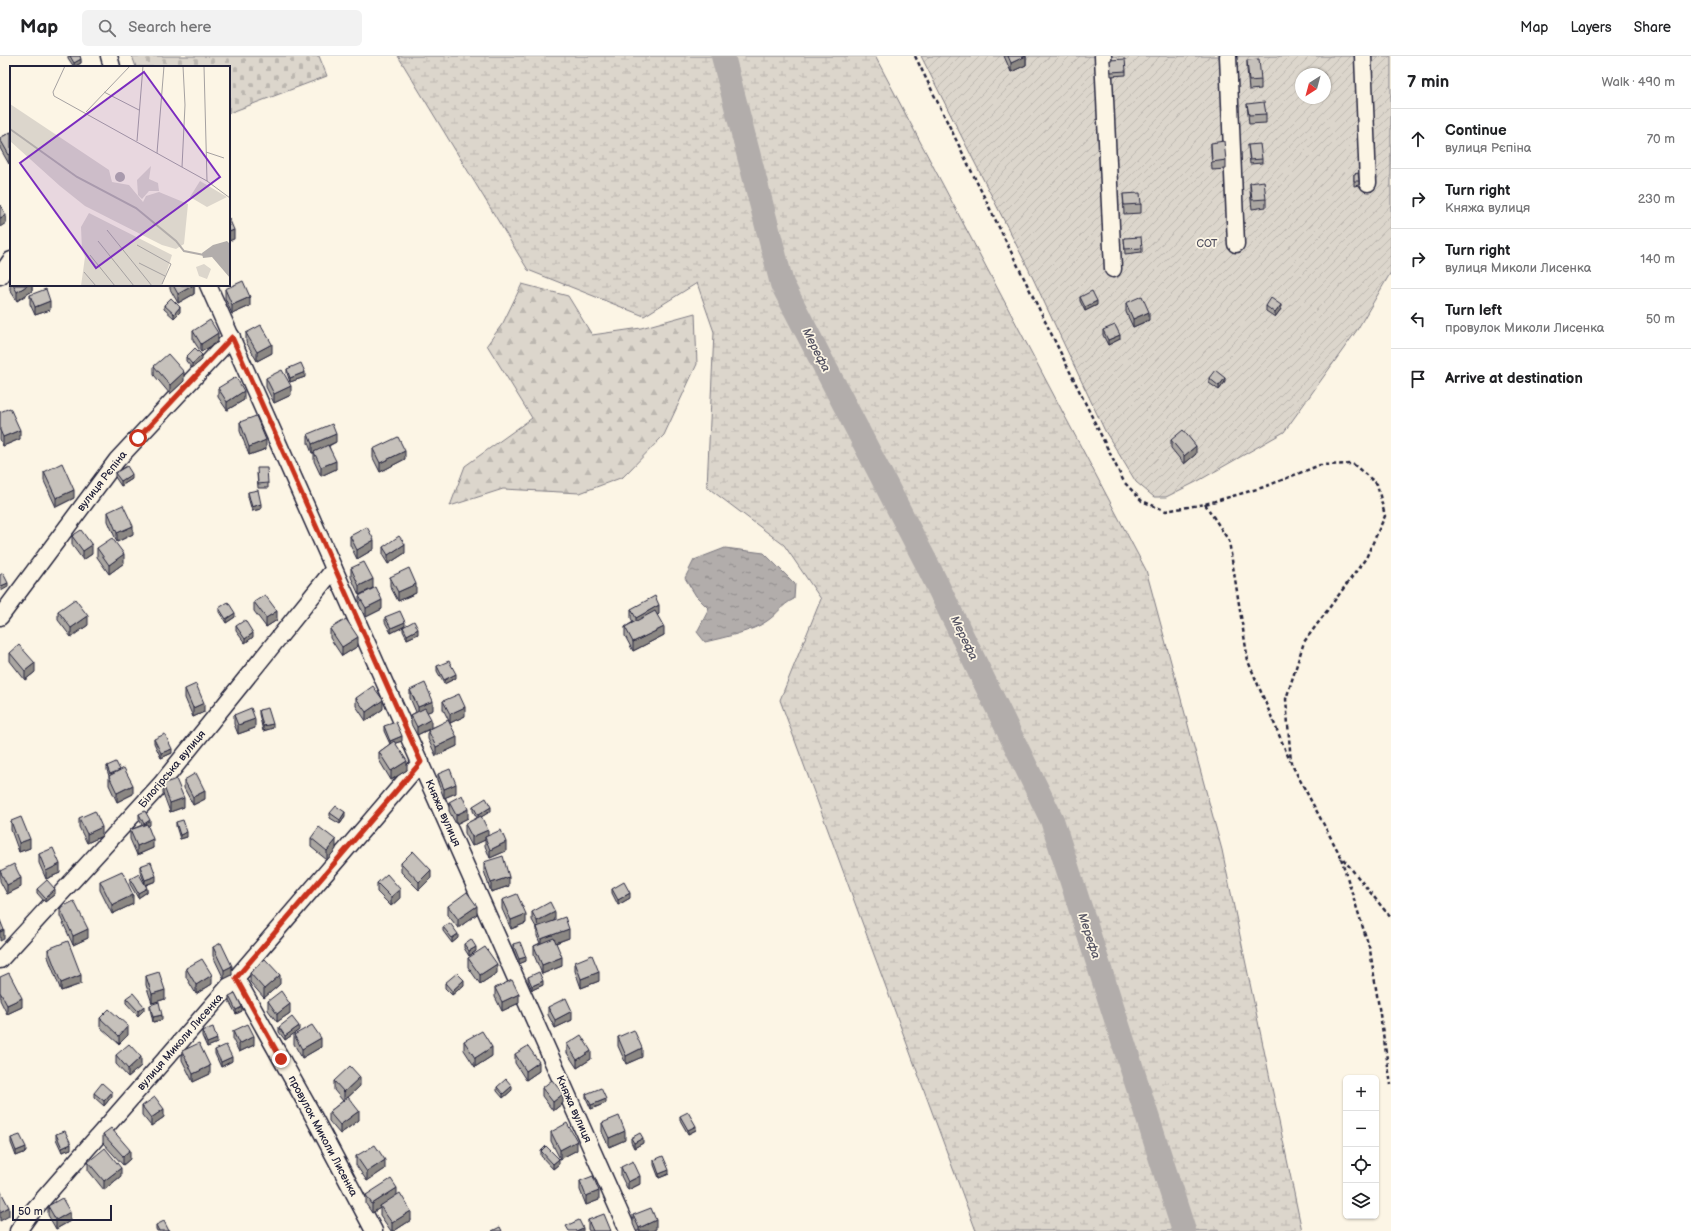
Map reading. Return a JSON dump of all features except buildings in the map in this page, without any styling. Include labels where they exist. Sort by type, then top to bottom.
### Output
[{"type":"street","points":[[109,56],[112,66]]},
{"type":"street","points":[[1103,56],[1113,269]]},
{"type":"street","points":[[1228,56],[1236,244]]},
{"type":"street","points":[[1363,56],[1368,183]]},
{"type":"street","points":[[0,276],[10,261]]},
{"type":"street","name":"Княжа вулиця","points":[[208,286],[628,1231]]},
{"type":"street","name":"вулиця Рєпіна","points":[[0,617],[117,460],[232,337]]},
{"type":"street","name":"Білогірська вулиця","points":[[0,960],[161,784],[334,569]]},
{"type":"street","name":"вулиця Миколи Лисенка","points":[[18,1231],[30,1214],[236,978],[421,762]]},
{"type":"street","name":"провулок Миколи Лисенка","points":[[236,978],[311,1112],[374,1231]]},
{"type":"path","points":[[915,56],[1124,482],[1142,501],[1166,511],[1205,504],[1264,487],[1320,466],[1353,464],[1377,484],[1385,516],[1366,558],[1304,642],[1286,699],[1291,763]]},
{"type":"path","points":[[1205,504],[1228,541],[1248,661],[1291,763],[1340,855],[1370,950],[1391,1085]]},
{"type":"path","points":[[1340,855],[1391,918]]},
{"type":"green space","points":[[132,56],[319,56],[327,76],[230,113],[230,66],[136,66]]},
{"type":"green space","points":[[398,56],[875,56],[1146,570],[1222,850],[1302,1231],[976,1231],[780,700],[821,599],[784,545],[707,487],[714,332],[697,283],[644,316],[528,270]]},
{"type":"green space","name":"СОТ","points":[[921,56],[1391,56],[1391,272],[1357,330],[1284,432],[1198,481],[1166,497],[1154,497],[1136,482],[1105,431],[1029,270]]},
{"type":"green space","points":[[522,284],[568,296],[592,335],[641,328],[695,313],[697,364],[664,435],[623,477],[580,493],[503,489],[450,506],[465,466],[532,418],[487,345],[503,323]]},
{"type":"water","points":[[725,548],[764,553],[795,584],[794,599],[761,625],[738,634],[705,642],[697,632],[709,609],[696,596],[685,578],[694,560]]},
{"type":"waterway","name":"Мерефа","points":[[723,56],[782,284],[927,564],[1052,820],[1184,1231]]},
{"type":"route","points":[[138,438],[232,337],[421,762],[334,861],[236,978],[281,1059]]}]
